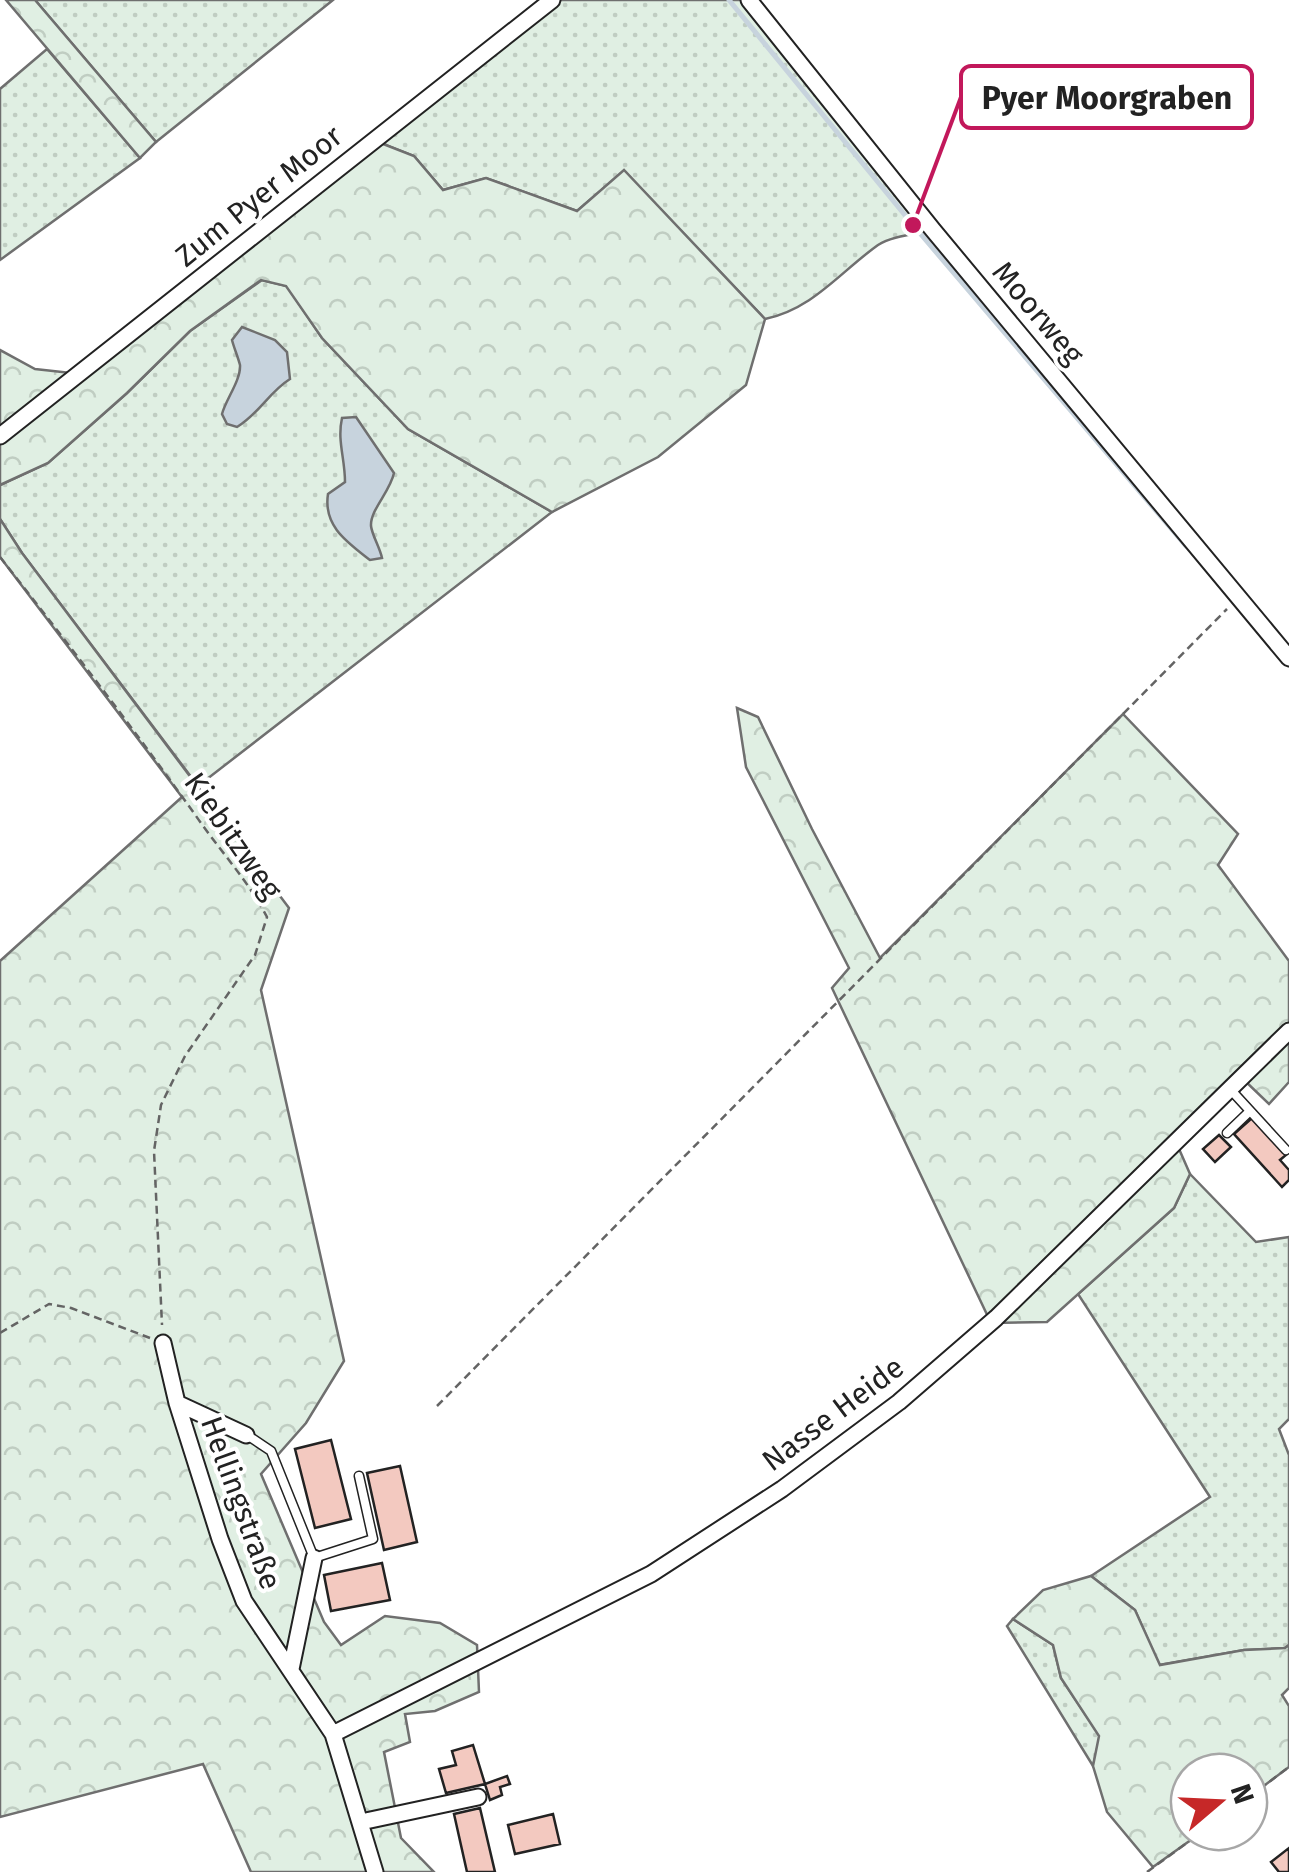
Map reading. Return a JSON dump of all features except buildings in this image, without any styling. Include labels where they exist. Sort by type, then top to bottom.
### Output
[{"type":"street","name":"Zum Pyer Moor","points":[[0,436],[552,0]]},
{"type":"street","name":"Moorweg","points":[[748,0],[933,230],[1289,658]]},
{"type":"street","name":"Nasse Heide","points":[[334,1734],[651,1574],[782,1489],[899,1402],[996,1318],[1289,1031]]},
{"type":"street","name":"Hellingstraße","points":[[163,1344],[177,1403],[244,1602],[334,1734],[375,1872]]},
{"type":"street","name":"Hellingstraße","points":[[177,1403],[246,1434]]},
{"type":"street","name":"Hellingstraße","points":[[290,1669],[314,1558]]},
{"type":"street","points":[[362,1822],[478,1797]]},
{"type":"lane","points":[[1230,1089],[1286,1150]]},
{"type":"lane","points":[[1227,1133],[1250,1111]]},
{"type":"lane","points":[[246,1434],[271,1451],[314,1558],[373,1539],[359,1476]]},
{"type":"path","name":"Kiebitzweg","points":[[0,557],[216,845],[249,883],[267,917],[255,955],[185,1056],[161,1105],[154,1152],[163,1344]]},
{"type":"path","points":[[437,1406],[1239,597]]},
{"type":"path","points":[[0,1332],[49,1304],[71,1308],[163,1344]]},
{"type":"path","points":[[1146,1872],[1174,1852]]},
{"type":"green space","points":[[6,0],[35,0],[156,142],[140,158]]},
{"type":"green space","points":[[35,0],[333,0],[156,142]]},
{"type":"green space","points":[[552,0],[749,0],[933,230],[884,242],[812,298],[765,319],[624,171],[577,211],[486,178],[443,190],[414,156],[373,140]]},
{"type":"green space","points":[[47,49],[140,158],[0,260],[0,89]]},
{"type":"green space","points":[[373,140],[414,156],[443,190],[486,178],[577,211],[624,170],[765,319],[746,385],[658,457],[552,512],[408,429],[322,338],[286,286],[261,280],[190,331],[48,463],[0,485],[0,350],[35,369],[80,374]]},
{"type":"green space","points":[[262,280],[287,286],[322,338],[408,429],[552,512],[198,786],[22,553],[0,519],[0,485],[48,463],[190,331]]},
{"type":"green space","points":[[0,519],[289,908],[261,990],[344,1361],[306,1423],[261,1474],[324,1622],[341,1645],[385,1616],[440,1623],[477,1645],[479,1692],[435,1711],[405,1714],[410,1742],[384,1752],[401,1838],[434,1872],[251,1872],[203,1764],[0,1817],[0,961],[182,797],[0,557]]},
{"type":"green space","points":[[737,708],[758,717],[880,958],[1123,714],[1238,834],[1218,865],[1289,961],[1289,1082],[1269,1104],[1242,1078],[1176,1142],[1190,1174],[1174,1208],[1047,1322],[991,1323],[832,988],[849,968],[746,767]]},
{"type":"green space","points":[[1190,1174],[1256,1242],[1289,1237],[1289,1419],[1279,1429],[1289,1455],[1289,1645],[1159,1665],[1135,1610],[1091,1576],[1210,1497],[1078,1294],[1174,1208]]},
{"type":"green space","points":[[1091,1576],[1135,1610],[1160,1665],[1289,1645],[1289,1688],[1282,1695],[1289,1706],[1289,1767],[1269,1782],[1269,1752],[1169,1752],[1169,1852],[1174,1852],[1153,1867],[1107,1812],[1093,1766],[1099,1736],[1061,1678],[1053,1645],[1013,1619],[1043,1590]]},
{"type":"green space","points":[[1013,1619],[1053,1645],[1061,1678],[1100,1736],[1093,1766],[1007,1626]]},
{"type":"shaded area","points":[[242,327],[275,340],[287,352],[290,379],[237,427],[227,424],[222,414],[240,371],[232,340]]},
{"type":"shaded area","points":[[356,417],[394,473],[372,520],[382,558],[370,560],[338,532],[327,505],[328,494],[345,482],[342,418]]},
{"type":"waterway","points":[[729,0],[913,225],[1186,546]]},
{"type":"place","name":"Pyer Moorgraben","points":[[913,225]]}]
